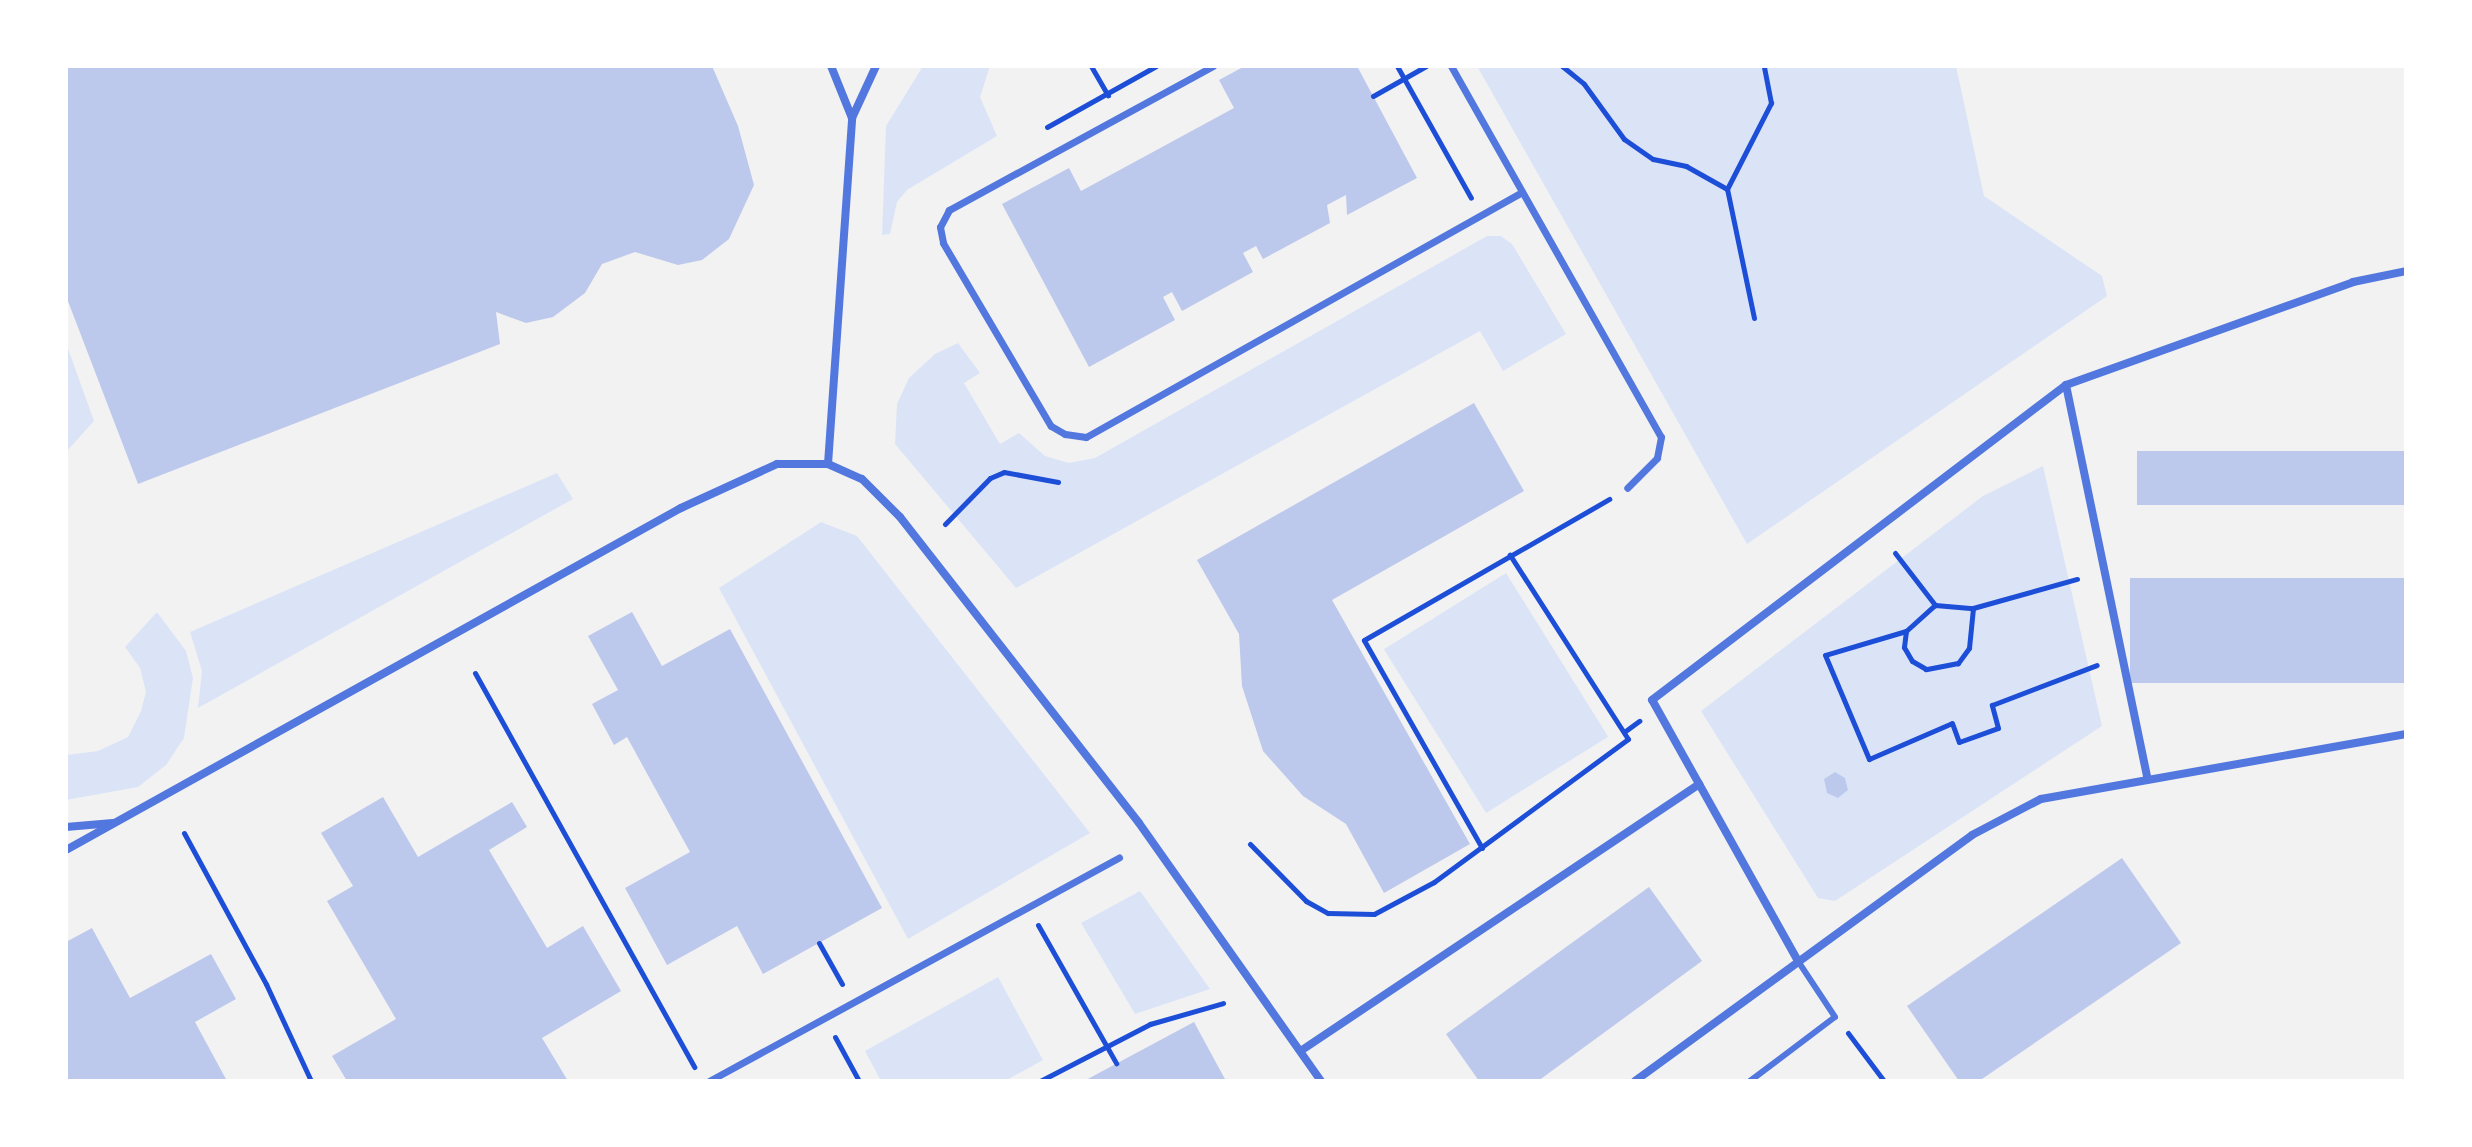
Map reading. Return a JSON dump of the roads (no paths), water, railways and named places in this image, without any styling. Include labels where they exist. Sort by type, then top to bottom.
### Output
[{"type":"street","points":[[831,66],[852,118]]},
{"type":"street","points":[[828,464],[852,118],[876,66]]},
{"type":"street","points":[[1213,66],[949,210],[940,227],[943,243],[1051,426],[1065,434],[1086,437],[1522,192]]},
{"type":"street","points":[[1451,66],[1661,437],[1657,458],[1627,488]]},
{"type":"street","points":[[1798,961],[1652,700],[2066,385],[2353,282],[2406,271]]},
{"type":"street","points":[[2066,385],[2148,780]]},
{"type":"street","points":[[66,850],[681,508],[777,464],[828,464],[862,479],[900,517],[1139,823],[1321,1081]]},
{"type":"street","points":[[1635,1081],[1798,961],[2000,821],[2041,799],[2406,734]]},
{"type":"street","points":[[1302,1050],[1699,784]]},
{"type":"street","points":[[66,827],[117,823]]},
{"type":"street","points":[[709,1081],[1119,857]]},
{"type":"lane","points":[[1750,1081],[1835,1017],[1798,961]]}]
